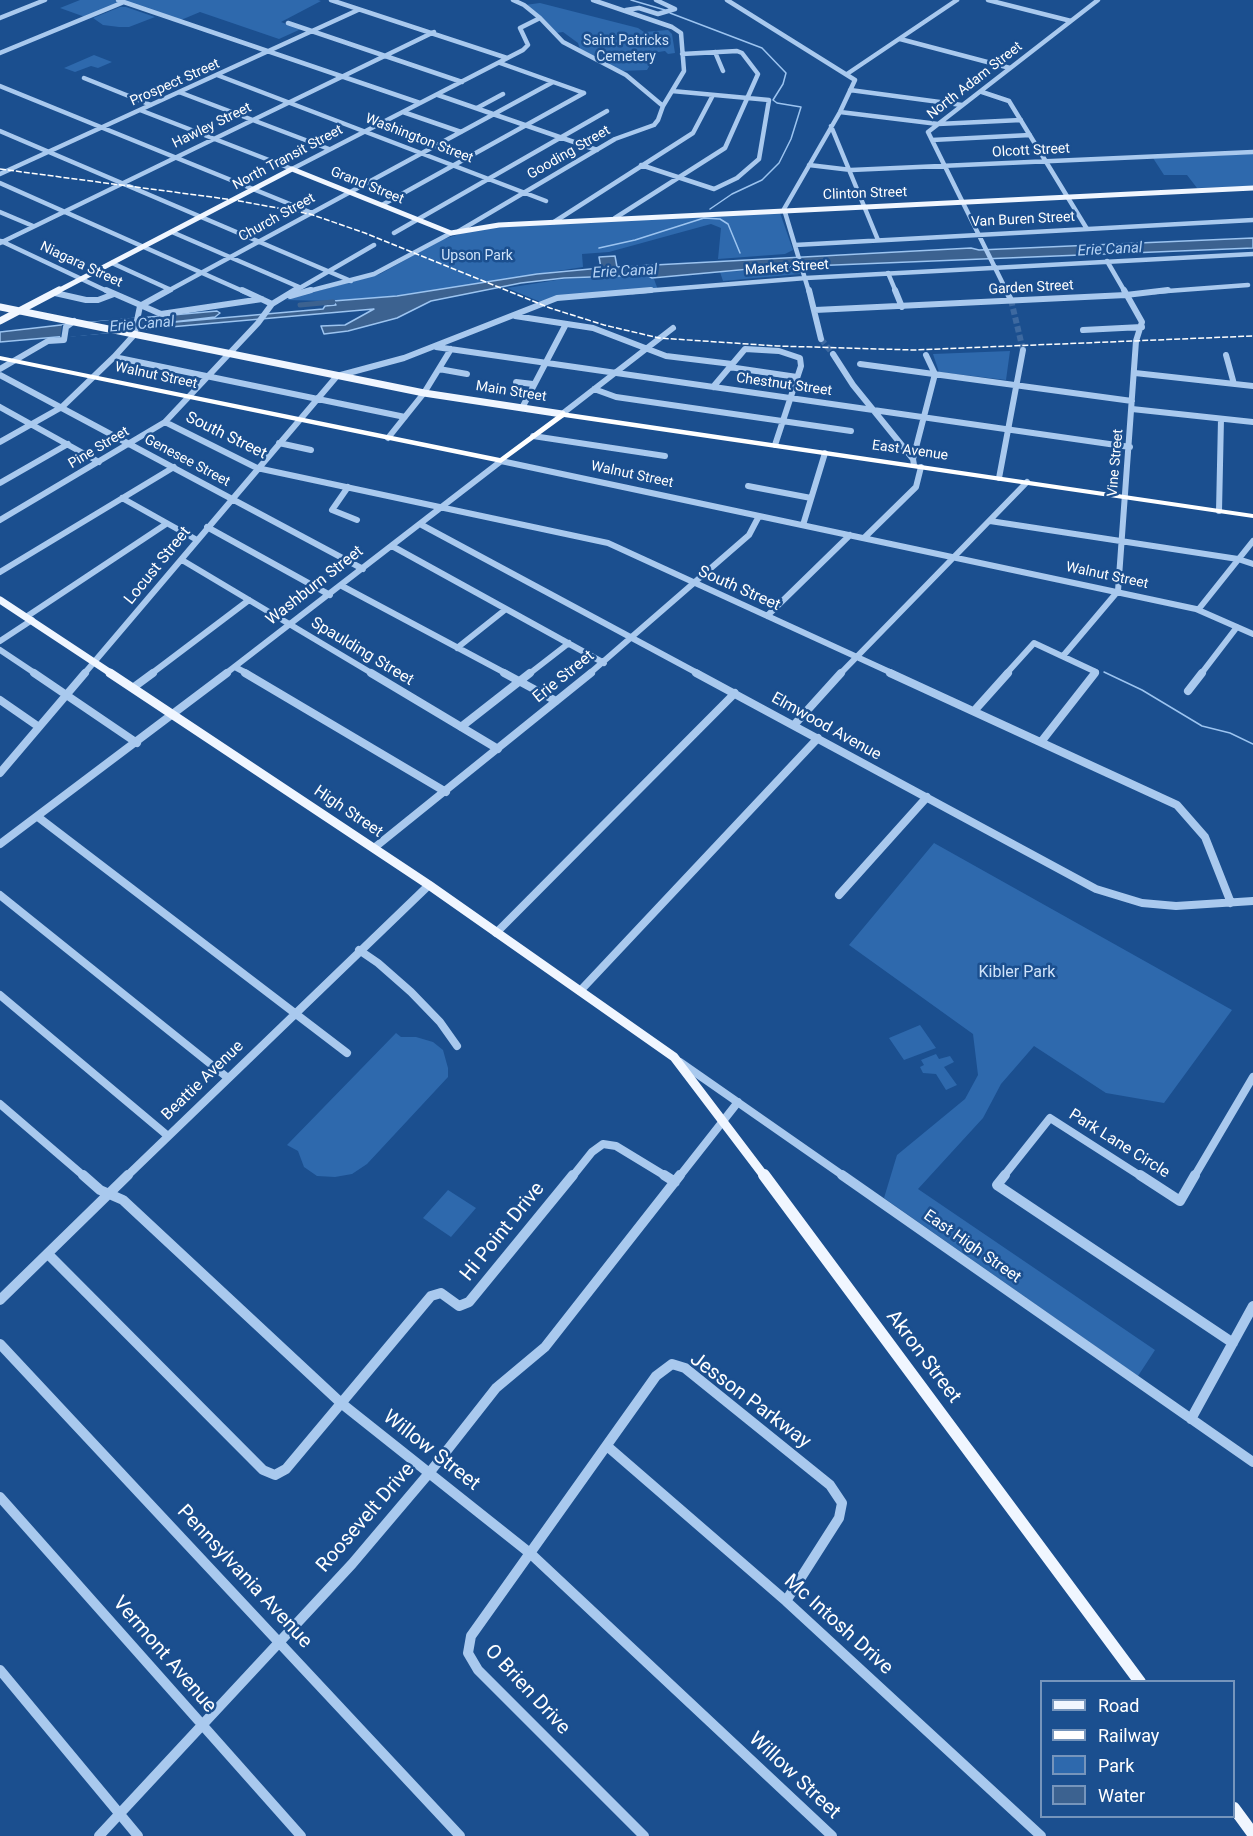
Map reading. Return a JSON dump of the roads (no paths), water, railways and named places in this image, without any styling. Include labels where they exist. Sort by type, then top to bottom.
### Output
[{"type":"highway","name":"Walnut Street","points":[[0,358],[501,461]]},
{"type":"highway","name":"Washburn Street","points":[[501,461],[562,414]]},
{"type":"highway","name":"East Avenue","points":[[562,414],[825,453],[916,464],[1253,516]]},
{"type":"main road","name":"North Transit Street","points":[[0,321],[292,170]]},
{"type":"main road","name":"Grand Street","points":[[292,170],[451,233]]},
{"type":"main road","name":"Clinton Street","points":[[479,226],[1253,188]]},
{"type":"main road","name":"Gooding Street","points":[[451,233],[479,226]]},
{"type":"main road","points":[[0,302],[20,311]]},
{"type":"main road","points":[[0,307],[20,311]]},
{"type":"main road","name":"Main Street","points":[[20,311],[339,376],[562,414]]},
{"type":"main road","name":"High Street","points":[[0,600],[429,885],[674,1057]]},
{"type":"main road","name":"Akron Street","points":[[674,1057],[1139,1680]]},
{"type":"main road","points":[[1235,1811],[1253,1834]]},
{"type":"street","points":[[0,18],[45,0]]},
{"type":"street","points":[[118,0],[420,104]]},
{"type":"street","points":[[322,0],[347,6]]},
{"type":"street","points":[[331,0],[504,60],[584,93],[382,205]]},
{"type":"street","points":[[513,0],[524,5],[540,18],[563,42],[626,75],[663,106]]},
{"type":"street","points":[[593,0],[625,10],[639,8],[658,14],[669,13],[675,9],[656,0]]},
{"type":"street","points":[[727,0],[855,80],[840,112],[784,210],[803,267],[821,339]]},
{"type":"street","points":[[848,75],[957,0]]},
{"type":"street","points":[[988,0],[1071,21]]},
{"type":"street","name":"North Adam Street","points":[[1011,300],[928,132],[1098,0]]},
{"type":"street","points":[[0,53],[124,2]]},
{"type":"street","name":"Prospect Street","points":[[0,174],[358,10]]},
{"type":"street","name":"Gooding Street","points":[[459,231],[615,139],[654,126],[684,71],[681,33],[672,27],[625,10]]},
{"type":"street","name":"North Transit Street","points":[[292,170],[528,46],[520,28],[540,18]]},
{"type":"street","points":[[288,23],[462,82]]},
{"type":"street","name":"Hawley Street","points":[[1,242],[431,34]]},
{"type":"street","points":[[900,39],[1010,68]]},
{"type":"street","points":[[615,218],[725,148],[758,74],[737,51],[682,54]]},
{"type":"street","points":[[715,52],[723,71]]},
{"type":"street","name":"Washington Street","points":[[216,75],[546,201]]},
{"type":"street","points":[[84,78],[151,105]]},
{"type":"street","name":"Church Street","points":[[140,306],[553,82]]},
{"type":"street","points":[[0,86],[312,213]]},
{"type":"street","points":[[850,90],[962,105]]},
{"type":"street","points":[[641,165],[714,189],[737,178],[759,159],[769,100],[672,91]]},
{"type":"street","points":[[179,92],[329,149]]},
{"type":"street","points":[[982,92],[1009,101],[1087,229]]},
{"type":"street","points":[[477,108],[503,94]]},
{"type":"street","points":[[438,95],[597,150]]},
{"type":"street","points":[[554,222],[693,133],[713,96]]},
{"type":"street","name":"Grand Street","points":[[140,110],[292,170]]},
{"type":"street","points":[[403,111],[461,132]]},
{"type":"street","points":[[394,233],[607,111]]},
{"type":"street","points":[[840,112],[938,124],[1021,120]]},
{"type":"street","points":[[831,126],[878,240]]},
{"type":"street","points":[[0,132],[351,281]]},
{"type":"street","points":[[932,140],[1030,135]]},
{"type":"street","name":"Olcott Street","points":[[809,165],[851,170],[1253,152]]},
{"type":"street","points":[[0,183],[272,303],[374,245]]},
{"type":"street","points":[[0,212],[33,226]]},
{"type":"street","points":[[479,226],[476,224],[481,219]]},
{"type":"street","name":"Van Buren Street","points":[[795,245],[1253,220]]},
{"type":"street","points":[[172,232],[299,287]]},
{"type":"street","name":"Gooding Street","points":[[272,303],[319,287],[374,274],[451,233]]},
{"type":"street","name":"Niagara Street","points":[[1,242],[161,314],[243,304],[262,299]]},
{"type":"street","name":"Market Street","points":[[339,376],[404,358],[557,298],[806,278],[1253,254]]},
{"type":"street","points":[[1083,330],[1142,327],[1107,261]]},
{"type":"street","points":[[112,263],[171,290]]},
{"type":"street","points":[[888,273],[902,307]]},
{"type":"street","points":[[306,283],[319,287]]},
{"type":"street","name":"Garden Street","points":[[815,310],[1126,295],[1248,285]]},
{"type":"street","points":[[55,292],[86,300],[98,300],[114,294]]},
{"type":"street","name":"Pine Street","points":[[0,520],[165,422],[258,323],[272,303]]},
{"type":"street","points":[[0,442],[62,407],[114,357],[130,333],[140,306]]},
{"type":"street","points":[[513,315],[593,328],[666,356],[797,377]]},
{"type":"street","points":[[0,369],[48,341],[64,340],[66,327],[75,323]]},
{"type":"street","points":[[522,407],[566,324]]},
{"type":"street","name":"Vine Street","points":[[1118,591],[1136,341],[1142,327]]},
{"type":"street","name":"Washburn Street","points":[[562,414],[673,328]]},
{"type":"street","name":"Chestnut Street","points":[[434,346],[1130,447]]},
{"type":"street","points":[[388,438],[424,392],[451,349]]},
{"type":"street","points":[[713,387],[745,349],[779,351],[800,358],[801,366],[775,445]]},
{"type":"street","points":[[999,478],[1023,351]]},
{"type":"street","points":[[833,354],[916,464]]},
{"type":"street","points":[[1226,354],[1234,384]]},
{"type":"street","points":[[864,538],[916,487],[916,464],[935,374],[926,355]]},
{"type":"street","points":[[114,357],[405,417]]},
{"type":"street","points":[[860,364],[1132,402]]},
{"type":"street","points":[[363,380],[359,374],[365,368]]},
{"type":"street","points":[[439,369],[467,374]]},
{"type":"street","points":[[1135,373],[1253,386]]},
{"type":"street","name":"Genesee Street","points":[[0,375],[363,569]]},
{"type":"street","name":"Locust Street","points":[[0,773],[182,560],[257,468],[316,399],[339,376]]},
{"type":"street","points":[[516,382],[533,384]]},
{"type":"street","points":[[594,389],[616,397],[850,431]]},
{"type":"street","points":[[0,407],[99,462]]},
{"type":"street","points":[[1132,409],[1253,422]]},
{"type":"street","points":[[1220,511],[1221,420]]},
{"type":"street","name":"South Street","points":[[165,422],[257,468],[608,543],[1177,806],[1205,837],[1231,903]]},
{"type":"street","points":[[533,436],[664,456]]},
{"type":"street","points":[[279,443],[311,450]]},
{"type":"street","points":[[0,483],[68,444]]},
{"type":"street","points":[[802,525],[825,453]]},
{"type":"street","name":"Washburn Street","points":[[0,844],[137,743],[501,461]]},
{"type":"street","name":"Walnut Street","points":[[501,461],[1118,591],[1198,610],[1253,634]]},
{"type":"street","points":[[0,572],[174,467]]},
{"type":"street","points":[[794,725],[856,657],[1027,482]]},
{"type":"street","points":[[748,486],[811,498]]},
{"type":"street","points":[[348,487],[332,510],[357,520]]},
{"type":"street","points":[[122,498],[197,540]]},
{"type":"street","name":"Erie Street","points":[[374,848],[446,792],[632,639],[749,535],[759,516]]},
{"type":"street","points":[[990,520],[1238,559],[1253,564]]},
{"type":"street","points":[[0,641],[29,618],[166,524]]},
{"type":"street","name":"Elmwood Avenue","points":[[420,525],[1096,889],[1142,903],[1176,906],[1253,901]]},
{"type":"street","points":[[207,527],[330,595]]},
{"type":"street","points":[[767,616],[850,535]]},
{"type":"street","points":[[1198,610],[1253,541]]},
{"type":"street","points":[[392,546],[604,663]]},
{"type":"street","name":"Spaulding Street","points":[[182,560],[498,749]]},
{"type":"street","points":[[342,585],[556,701]]},
{"type":"street","points":[[1063,656],[1118,591]]},
{"type":"street","points":[[134,687],[249,600]]},
{"type":"street","points":[[457,648],[506,609]]},
{"type":"street","points":[[1188,691],[1237,627]]},
{"type":"street","points":[[461,727],[569,643]]},
{"type":"street","points":[[974,711],[1034,643],[1096,672],[1041,742]]},
{"type":"street","points":[[0,650],[137,743]]},
{"type":"street","points":[[235,667],[446,792]]},
{"type":"street","points":[[496,933],[735,693]]},
{"type":"street","points":[[0,700],[39,727]]},
{"type":"street","points":[[580,991],[818,738]]},
{"type":"street","points":[[839,895],[927,797]]},
{"type":"street","points":[[38,817],[347,1053]]},
{"type":"street","name":"Beattie Avenue","points":[[0,1300],[359,950],[429,885]]},
{"type":"street","points":[[0,895],[228,1078]]},
{"type":"street","points":[[359,950],[387,970],[411,992],[440,1022],[457,1046]]},
{"type":"street","points":[[0,995],[168,1136]]},
{"type":"street","name":"East High Street","points":[[674,1057],[1253,1462]]},
{"type":"street","name":"Park Lane Circle","points":[[1233,1343],[997,1185],[1050,1119],[1180,1201],[1253,1077]]},
{"type":"street","name":"Roosevelt Drive","points":[[99,1836],[352,1564],[430,1472],[496,1388],[545,1347],[738,1102]]},
{"type":"street","name":"Willow Street","points":[[0,1104],[100,1190],[123,1200],[341,1403],[531,1554],[832,1836]]},
{"type":"street","name":"Hi Point Drive","points":[[48,1254],[263,1470],[275,1475],[286,1469],[431,1296],[441,1293],[459,1306],[469,1302],[592,1152],[603,1144],[615,1146],[675,1182]]},
{"type":"street","points":[[1191,1419],[1253,1306]]},
{"type":"street","name":"Pennsylvania Avenue","points":[[0,1344],[460,1836]]},
{"type":"street","name":"Jesson Parkway","points":[[531,1554],[656,1376],[672,1364],[684,1368],[830,1485],[842,1503],[839,1518],[786,1601]]},
{"type":"street","name":"Mc Intosh Drive","points":[[607,1446],[786,1601],[1041,1836]]},
{"type":"street","name":"Vermont Avenue","points":[[0,1497],[301,1836]]},
{"type":"street","name":"O Brien Drive","points":[[531,1554],[471,1636],[468,1653],[478,1670],[644,1836]]},
{"type":"street","points":[[0,1670],[138,1836]]},
{"type":"water","name":"Erie Canal","points":[[1253,238],[1253,248],[761,268],[652,278],[646,275],[564,278],[521,283],[431,301],[397,318],[348,331],[324,334],[321,326],[345,325],[374,309],[0,342],[0,332],[61,325],[217,311],[220,313],[215,317],[164,323],[323,309],[325,306],[336,305],[333,301],[397,296],[537,274],[601,268],[599,257],[615,256],[617,267],[971,248],[979,250]]},
{"type":"waterway","points":[[631,0],[665,10]]},
{"type":"waterway","points":[[670,13],[762,48],[786,73],[783,84],[773,100],[777,103],[801,107],[791,139],[779,163],[762,180],[732,194],[710,209]]},
{"type":"waterway","points":[[599,248],[635,240],[704,218],[720,219],[728,224],[740,253]]},
{"type":"waterway","points":[[300,305],[333,302]]},
{"type":"waterway","points":[[1104,672],[1142,690],[1202,726],[1230,733],[1253,744]]},
{"type":"tunnel","points":[[1011,300],[1023,350]]},
{"type":"tunnel","points":[[821,339],[833,354]]},
{"type":"railway","points":[[0,169],[234,200],[310,214],[365,233],[550,308],[604,325],[659,338],[777,346],[914,350],[1253,336]]},
{"type":"park label","name":"Saint Patricks Cemetery","points":[[626,50]]},
{"type":"park label","name":"Upson Park","points":[[477,256]]},
{"type":"park label","name":"Kibler Park","points":[[1017,973]]}]
